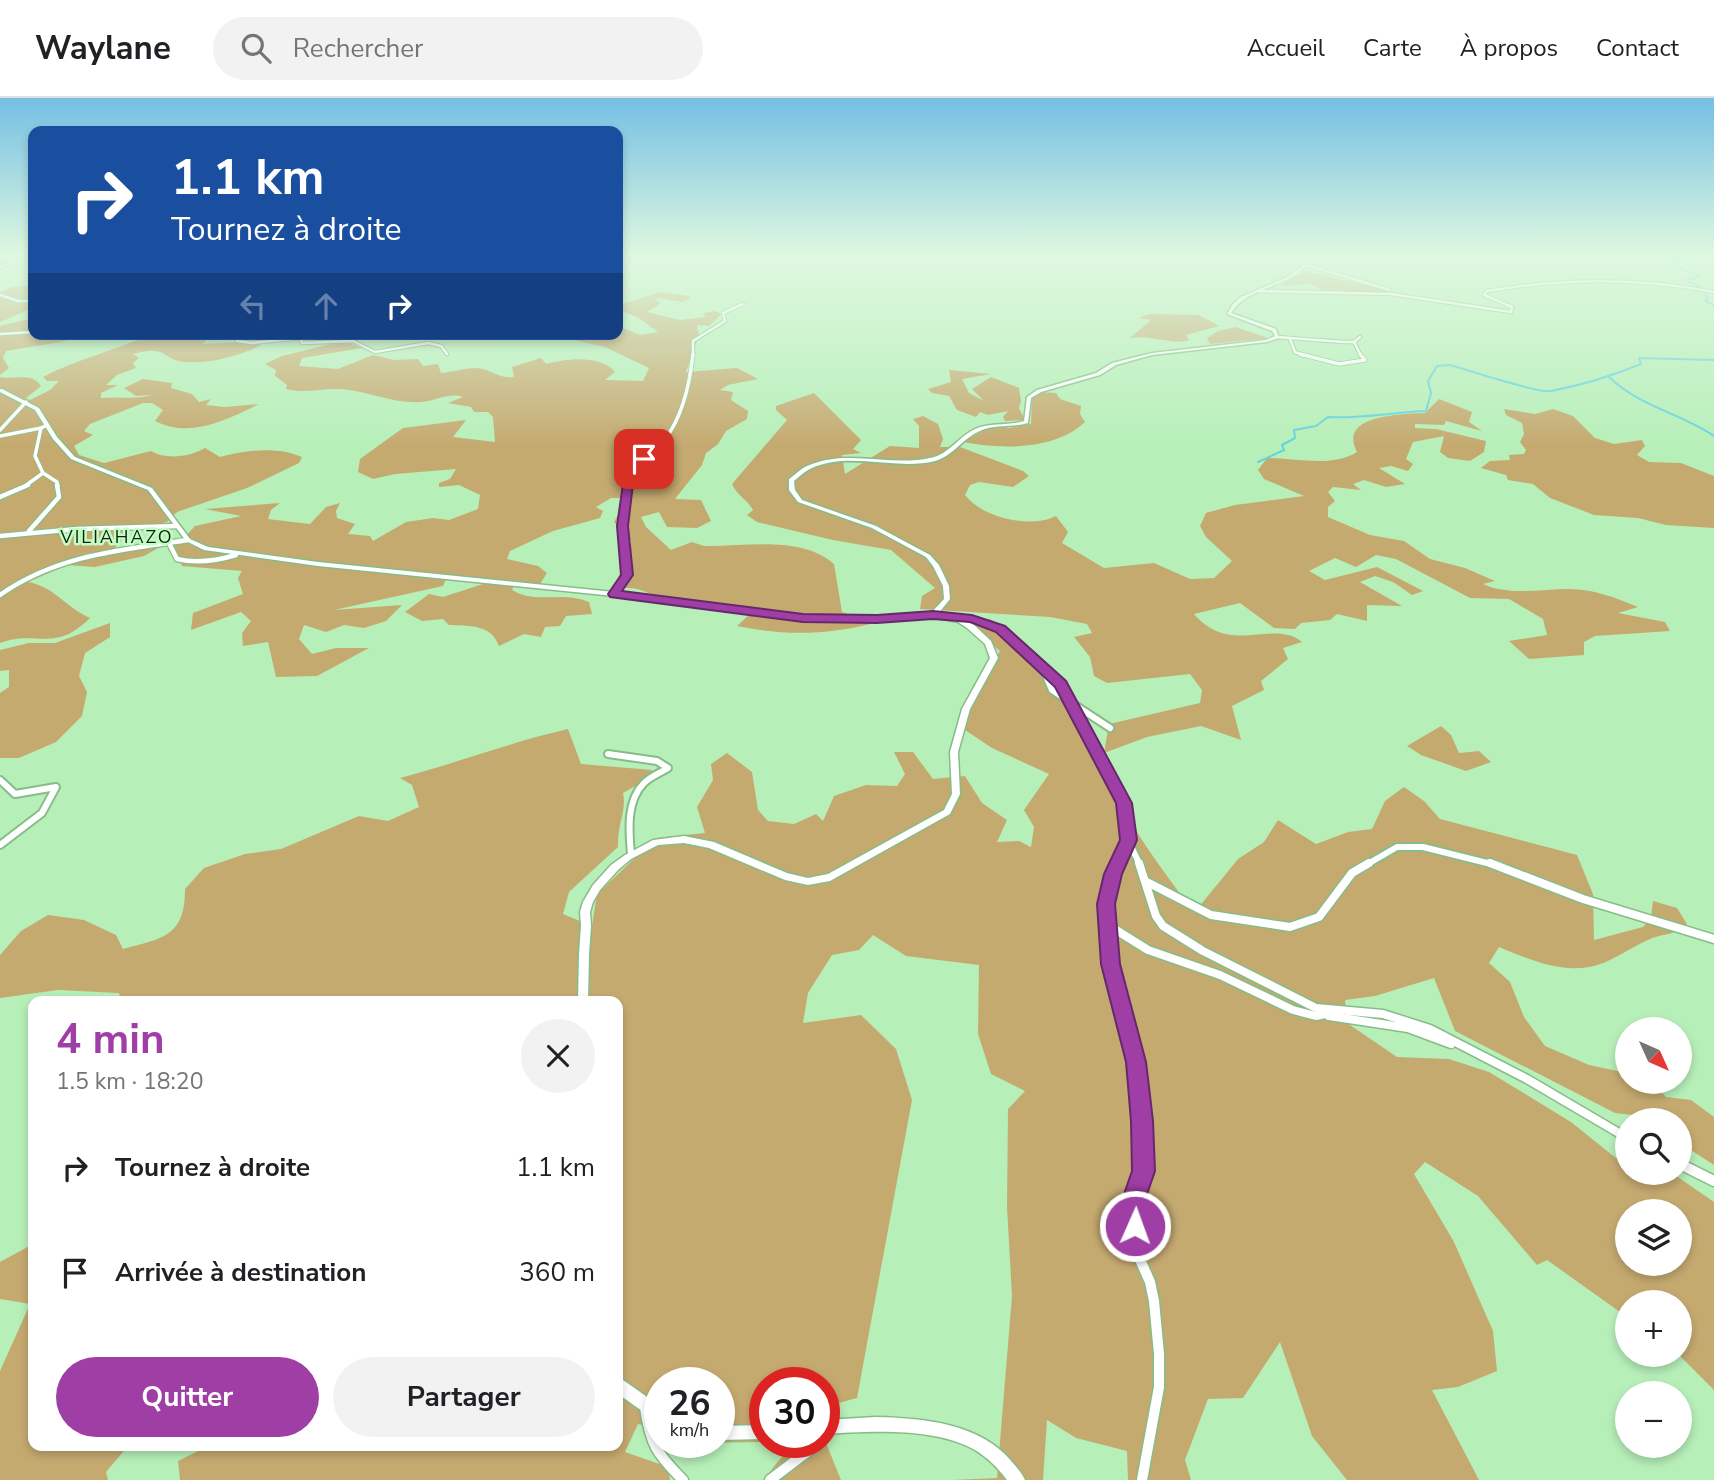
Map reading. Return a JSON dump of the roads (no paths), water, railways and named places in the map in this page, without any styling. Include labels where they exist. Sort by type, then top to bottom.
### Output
[{"type":"street","points":[[614,594],[627,575],[623,526],[628,484],[635,466],[653,453],[674,425],[688,381],[693,341],[725,321],[724,317]]},
{"type":"street","points":[[1239,317],[1274,330],[1277,337]]},
{"type":"street","points":[[0,334],[28,332]]},
{"type":"street","points":[[933,615],[947,599],[946,586],[933,560],[874,527],[800,501],[792,490],[791,480],[843,457],[891,464],[937,459],[945,455],[956,442],[977,430],[994,424],[1026,422],[1029,397],[1039,391],[1068,385],[1114,364],[1152,354],[1267,341],[1277,337],[1302,341],[1310,337],[1354,342],[1360,337]]},
{"type":"street","points":[[1290,339],[1295,352],[1318,361],[1341,364],[1365,360],[1356,350],[1354,342]]},
{"type":"street","points":[[238,340],[261,340]]},
{"type":"street","points":[[301,340],[302,343],[356,341],[375,352],[431,343],[441,346],[447,354]]},
{"type":"street","points":[[0,390],[37,409],[44,427],[73,458],[150,489],[187,540],[206,549],[236,555],[614,594],[803,618],[877,619],[933,615],[989,623],[1061,684],[1124,803],[1128,840],[1147,882],[1153,907],[1163,926],[1203,951],[1331,1014]]},
{"type":"street","points":[[0,430],[26,402]]},
{"type":"street","points":[[0,436],[44,427]]},
{"type":"street","points":[[25,533],[33,529],[59,497],[57,482],[43,473],[35,456],[44,427]]},
{"type":"street","points":[[0,497],[28,485],[43,473]]},
{"type":"street","points":[[0,536],[177,526]]},
{"type":"street","points":[[0,595],[17,582],[55,564],[187,540]]},
{"type":"street","points":[[169,543],[177,559],[183,561],[219,560],[236,555]]},
{"type":"street","points":[[583,996],[584,911],[604,878],[631,854],[656,842],[696,840],[813,883],[830,877],[947,811],[957,788],[954,752],[966,709],[994,657],[988,643],[970,626],[960,620],[933,615]]},
{"type":"street","points":[[1070,703],[1110,728]]},
{"type":"street","points":[[608,754],[657,761],[668,768],[645,782],[637,794],[629,821],[631,854]]},
{"type":"street","points":[[0,780],[15,794],[56,787],[57,791],[43,813],[0,845]]},
{"type":"street","points":[[1128,840],[1113,874],[1106,904],[1110,964],[1138,1076],[1143,1171],[1132,1209],[1138,1255],[1150,1282],[1154,1301],[1159,1354],[1159,1387],[1142,1480]]},
{"type":"street","points":[[1147,882],[1211,915],[1290,927],[1319,917],[1352,873],[1397,847],[1423,847],[1489,863],[1583,899],[1714,939]]},
{"type":"street","points":[[1108,925],[1128,942],[1161,958],[1218,974],[1304,1014],[1331,1014],[1408,1028],[1467,1048],[1615,1131]]},
{"type":"street","points":[[1692,1170],[1714,1181]]},
{"type":"street","points":[[623,1389],[644,1404]]},
{"type":"street","points":[[840,1428],[861,1424],[934,1429],[967,1438],[991,1448],[1017,1480]]},
{"type":"street","points":[[661,1458],[683,1480]]},
{"type":"street","points":[[770,1480],[799,1458]]},
{"type":"waterway","points":[[1608,376],[1641,364],[1639,358],[1714,360]]},
{"type":"waterway","points":[[1258,462],[1284,450],[1282,445],[1295,438],[1294,430],[1316,426],[1328,417],[1426,411],[1431,393],[1428,381],[1437,366],[1450,365],[1544,391],[1608,376]]},
{"type":"waterway","points":[[1608,376],[1632,395],[1714,436]]},
{"type":"district","name":"VILIAHAZO","points":[[117,537]]}]
